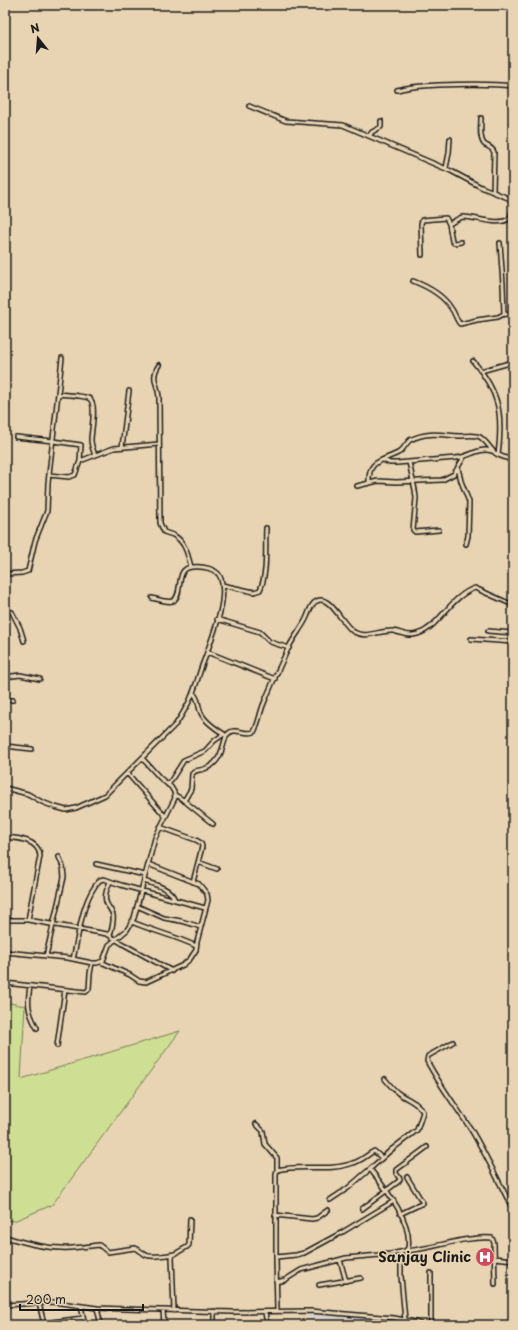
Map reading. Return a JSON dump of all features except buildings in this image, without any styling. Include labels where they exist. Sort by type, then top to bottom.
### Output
[{"type":"street","points":[[397,90],[414,86],[449,84],[488,84],[513,86]]},
{"type":"street","points":[[249,106],[286,122],[343,125],[446,168],[493,192],[513,200]]},
{"type":"street","points":[[481,118],[482,140],[486,145],[492,148],[494,152],[493,192]]},
{"type":"street","points":[[369,136],[372,132],[381,127],[382,121]]},
{"type":"street","points":[[446,168],[450,139]]},
{"type":"street","points":[[448,224],[462,217],[504,221],[509,219],[513,208]]},
{"type":"street","points":[[422,255],[422,220],[446,218],[452,241],[454,243],[461,242]]},
{"type":"street","points":[[500,243],[504,284],[504,314]]},
{"type":"street","points":[[413,281],[428,288],[444,300],[451,307],[460,324],[499,317],[504,314],[513,314]]},
{"type":"street","points":[[5,574],[22,573],[28,571],[35,541],[48,511],[49,475],[62,358]]},
{"type":"street","points":[[473,361],[493,391],[499,412],[498,455]]},
{"type":"street","points":[[481,371],[513,362]]},
{"type":"street","points":[[159,365],[156,369],[154,378],[159,397],[160,526],[164,532],[173,535],[182,543],[187,552],[191,567]]},
{"type":"street","points":[[122,447],[129,391]]},
{"type":"street","points":[[58,394],[85,397],[92,402],[91,441],[95,455]]},
{"type":"street","points":[[369,483],[370,469],[373,465],[399,453],[408,441],[430,434],[477,436],[485,441],[498,455],[509,459],[513,463]]},
{"type":"street","points":[[16,438],[53,440],[81,445],[80,461],[76,474],[72,477],[49,475]]},
{"type":"street","points":[[80,461],[114,448],[159,444]]},
{"type":"street","points":[[383,460],[390,462],[409,462],[464,457],[483,449],[494,452]]},
{"type":"street","points":[[357,486],[378,481],[413,482],[442,480],[454,474],[464,457]]},
{"type":"street","points":[[409,462],[416,498],[413,530],[414,532],[439,530]]},
{"type":"street","points":[[458,468],[468,502],[468,536],[466,544]]},
{"type":"street","points":[[222,585],[254,592],[260,590],[264,570],[266,528]]},
{"type":"street","points":[[5,788],[28,794],[55,808],[66,810],[92,802],[105,795],[176,724],[185,711],[193,693],[207,652],[222,601],[221,578],[215,571],[202,567],[187,568],[182,574],[177,596],[173,601],[169,602],[152,598]]},
{"type":"street","points":[[168,785],[184,760],[205,751],[217,738],[235,730],[245,733],[254,732],[261,709],[289,648],[316,601],[320,600],[328,602],[349,628],[354,633],[360,635],[393,632],[413,636],[423,633],[432,626],[456,599],[463,593],[475,588],[513,605]]},
{"type":"street","points":[[5,611],[12,612],[24,640]]},
{"type":"street","points":[[217,619],[260,632],[270,642],[289,648]]},
{"type":"street","points":[[488,631],[513,633]]},
{"type":"street","points":[[471,639],[513,642]]},
{"type":"street","points":[[207,652],[275,679]]},
{"type":"street","points":[[5,677],[20,675],[40,679]]},
{"type":"street","points":[[193,693],[198,698],[202,716],[225,735]]},
{"type":"street","points":[[5,700],[13,700]]},
{"type":"street","points":[[184,801],[192,790],[192,774],[196,770],[208,767],[218,760],[225,735]]},
{"type":"street","points":[[5,746],[32,749]]},
{"type":"street","points":[[142,758],[173,790],[175,795],[213,824]]},
{"type":"street","points":[[127,773],[165,816]]},
{"type":"street","points":[[101,962],[105,958],[109,945],[127,930],[132,922],[155,838],[175,798],[175,795]]},
{"type":"street","points":[[160,826],[201,843],[202,847],[193,882]]},
{"type":"street","points":[[5,837],[15,838],[36,845],[40,852],[28,920]]},
{"type":"street","points":[[46,956],[64,877],[63,867],[59,857]]},
{"type":"street","points":[[198,862],[217,869]]},
{"type":"street","points":[[96,864],[145,876]]},
{"type":"street","points":[[5,952],[73,959],[92,963],[101,962],[142,982],[151,981],[187,962],[194,954],[208,900],[207,894],[202,887],[193,882],[148,864]]},
{"type":"street","points":[[73,959],[88,897],[100,880],[104,879],[110,882],[205,908]]},
{"type":"street","points":[[144,880],[170,891],[175,900]]},
{"type":"street","points":[[110,882],[105,896],[114,922],[110,935]]},
{"type":"street","points":[[137,906],[164,918],[201,927]]},
{"type":"street","points":[[5,920],[28,920],[80,930],[96,931],[110,935],[172,971]]},
{"type":"street","points":[[132,922],[154,931],[181,939],[196,946]]},
{"type":"street","points":[[5,983],[81,992],[88,991],[92,963]]},
{"type":"street","points":[[30,986],[28,1007],[31,1018],[37,1028]]},
{"type":"street","points":[[57,1046],[65,990]]},
{"type":"street","points":[[453,1042],[428,1056],[426,1060],[441,1086],[470,1128],[513,1210]]},
{"type":"street","points":[[330,1200],[348,1188],[417,1130],[423,1112],[422,1110],[395,1090],[385,1079]]},
{"type":"street","points":[[256,1124],[262,1129],[265,1144],[277,1158],[277,1311]]},
{"type":"street","points":[[362,1208],[399,1181],[400,1178],[396,1173],[396,1170],[427,1147]]},
{"type":"street","points":[[277,1170],[300,1167],[348,1165],[356,1162],[374,1150],[382,1158]]},
{"type":"street","points":[[370,1169],[394,1201],[409,1235],[408,1248],[403,1252],[401,1276],[405,1320]]},
{"type":"street","points":[[400,1214],[423,1203],[407,1177]]},
{"type":"street","points":[[276,1257],[304,1253],[394,1201]]},
{"type":"street","points":[[276,1215],[312,1219],[317,1218],[328,1210]]},
{"type":"street","points":[[5,1237],[53,1248],[75,1248],[100,1245],[108,1252],[135,1248],[145,1255],[150,1256],[174,1254],[187,1247],[189,1244],[190,1219]]},
{"type":"street","points":[[276,1282],[286,1280],[294,1273],[301,1270],[359,1256],[382,1256],[452,1242],[490,1238],[494,1241],[495,1284]]},
{"type":"street","points":[[174,1254],[171,1259],[174,1311]]},
{"type":"street","points":[[494,1258],[513,1260]]},
{"type":"street","points":[[340,1260],[346,1281]]},
{"type":"street","points":[[431,1273],[431,1325]]},
{"type":"street","points":[[319,1286],[361,1278]]},
{"type":"street","points":[[5,1305],[57,1302],[97,1308],[174,1311],[310,1311],[405,1320],[424,1325]]},
{"type":"street","points":[[39,1303],[44,1324],[83,1318]]},
{"type":"street","points":[[81,1306],[85,1325]]},
{"type":"street","points":[[97,1308],[101,1325]]},
{"type":"street","points":[[163,1310],[164,1325]]},
{"type":"street","points":[[214,1311],[214,1325]]},
{"type":"street","points":[[265,1312],[267,1325]]},
{"type":"street","points":[[183,1325],[195,1324]]},
{"type":"shaded area","points":[[307,1313],[400,1321],[400,1325],[310,1325]]},
{"type":"green space","points":[[5,1002],[25,1006],[21,1079],[180,1031],[52,1205],[14,1221],[5,1220]]},
{"type":"place","name":"Sanjay Clinic","points":[[485,1257]]}]
